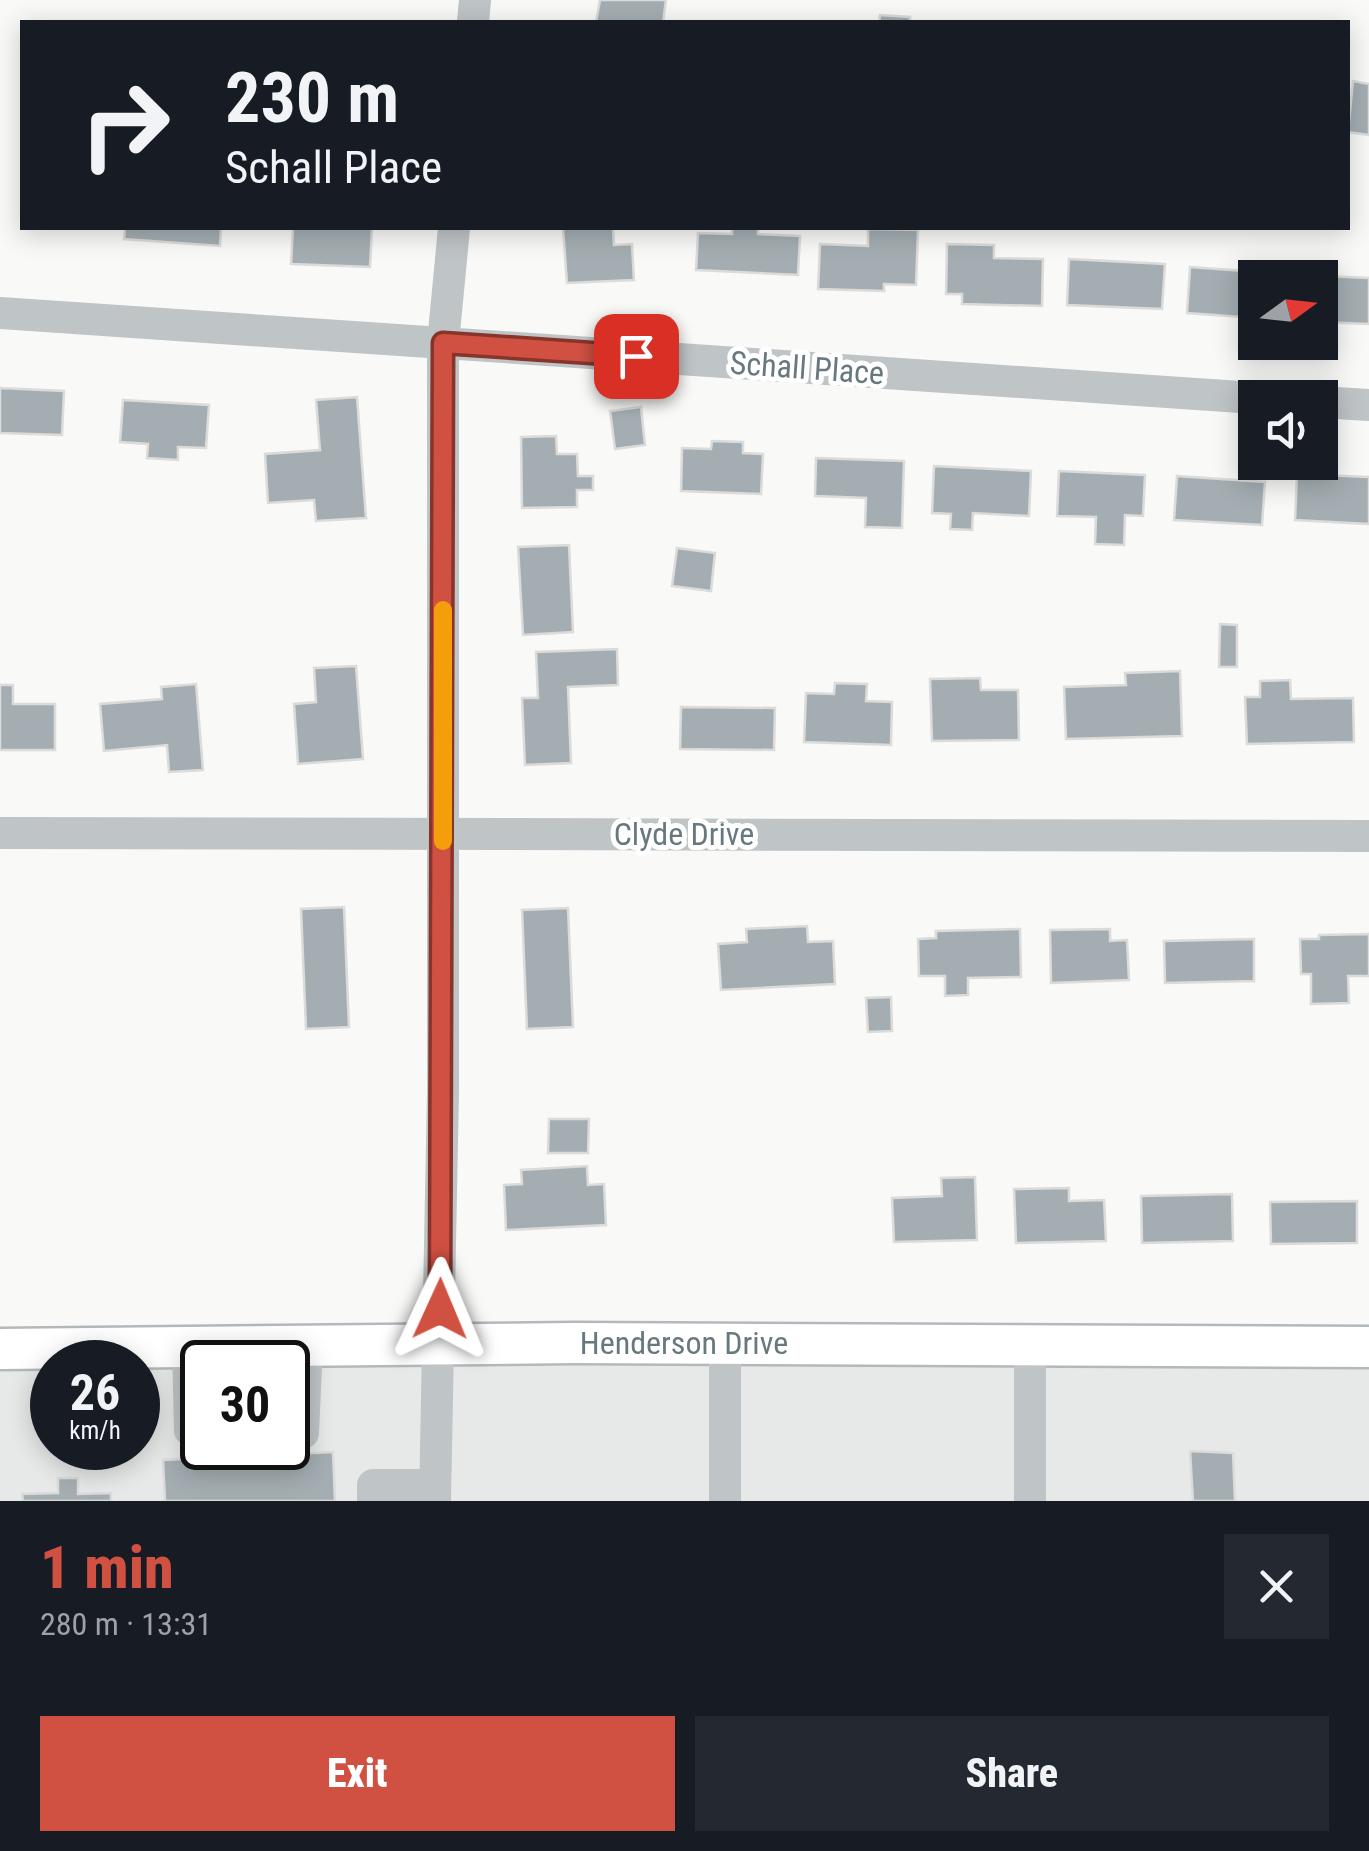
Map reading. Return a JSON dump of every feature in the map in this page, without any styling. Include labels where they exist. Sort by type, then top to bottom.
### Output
[{"type":"main road","name":"Henderson Drive","points":[[310,1345],[1369,1346]]},
{"type":"main road","name":"Henderson Drive","points":[[0,1348],[180,1346]]},
{"type":"street","points":[[373,1501],[373,1485],[435,1493],[440,1343],[443,343],[454,230]]},
{"type":"street","name":"Schall Place","points":[[0,313],[1238,397]]},
{"type":"street","points":[[1338,403],[1369,405]]},
{"type":"street","name":"Clyde Drive","points":[[0,834],[1369,836]]},
{"type":"street","points":[[725,1344],[725,1501]]},
{"type":"street","points":[[1030,1345],[1030,1501]]},
{"type":"shaded area","points":[[1369,1347],[1369,1501],[0,1501],[0,1349],[30,1349],[30,1470],[160,1470],[160,1349],[180,1349],[180,1470],[310,1470],[310,1349]]},
{"type":"building","points":[[600,0],[666,0],[663,20],[596,20]]},
{"type":"building","points":[[880,15],[910,17],[910,20],[879,20]]},
{"type":"building","points":[[1353,81],[1369,84],[1369,135],[1350,132]]},
{"type":"building","points":[[125,230],[221,230],[220,246],[124,239]]},
{"type":"building","points":[[293,230],[372,230],[370,267],[291,264]]},
{"type":"building","points":[[563,230],[613,230],[614,245],[632,244],[634,280],[567,283]]},
{"type":"building","points":[[732,230],[758,230],[758,234],[800,236],[798,275],[696,270],[698,233],[732,234]]},
{"type":"building","points":[[868,230],[918,230],[916,285],[884,284],[884,291],[818,289],[820,244],[868,246]]},
{"type":"building","points":[[947,244],[994,245],[994,258],[1043,259],[1042,306],[962,304],[962,294],[946,294]]},
{"type":"building","points":[[1069,259],[1165,264],[1162,309],[1067,305]]},
{"type":"building","points":[[1190,267],[1238,271],[1238,317],[1187,313]]},
{"type":"building","points":[[1338,277],[1369,278],[1369,324],[1338,323]]},
{"type":"building","points":[[0,388],[64,391],[62,435],[0,433]]},
{"type":"building","points":[[357,397],[366,518],[316,521],[314,500],[268,503],[265,454],[320,450],[316,400]]},
{"type":"building","points":[[123,400],[209,405],[206,448],[178,447],[178,460],[147,458],[148,444],[120,442]]},
{"type":"building","points":[[641,407],[645,445],[615,449],[610,411]]},
{"type":"building","points":[[556,436],[557,454],[577,454],[578,476],[593,476],[593,490],[577,490],[577,507],[522,508],[521,437]]},
{"type":"building","points":[[712,441],[743,442],[743,453],[763,454],[761,494],[681,491],[682,448],[711,449]]},
{"type":"building","points":[[816,458],[904,461],[902,528],[865,527],[866,498],[815,496]]},
{"type":"building","points":[[934,466],[1031,471],[1029,516],[973,513],[972,530],[950,529],[951,514],[932,513]]},
{"type":"building","points":[[1059,471],[1145,475],[1143,516],[1125,515],[1124,545],[1095,544],[1096,517],[1057,516]]},
{"type":"building","points":[[1177,476],[1265,482],[1262,525],[1174,520]]},
{"type":"building","points":[[1369,477],[1369,524],[1295,520],[1297,480]]},
{"type":"building","points":[[569,545],[573,632],[523,635],[518,547]]},
{"type":"building","points":[[677,548],[715,553],[711,591],[672,586]]},
{"type":"building","points":[[1220,624],[1237,625],[1237,667],[1219,667]]},
{"type":"building","points":[[617,649],[618,685],[568,687],[571,763],[525,765],[522,698],[538,698],[536,652]]},
{"type":"building","points":[[356,666],[363,759],[298,764],[294,704],[316,702],[314,668]]},
{"type":"building","points":[[1180,671],[1182,736],[1066,739],[1064,687],[1126,685],[1125,673]]},
{"type":"building","points":[[980,678],[981,690],[1018,690],[1019,740],[932,741],[930,679]]},
{"type":"building","points":[[1290,680],[1291,699],[1353,698],[1354,742],[1247,744],[1245,697],[1260,697],[1260,681]]},
{"type":"building","points":[[835,683],[867,684],[866,701],[892,702],[891,745],[804,742],[806,693],[834,694]]},
{"type":"building","points":[[196,684],[203,770],[169,772],[167,745],[104,751],[100,704],[162,699],[161,687]]},
{"type":"building","points":[[0,685],[13,685],[13,704],[55,704],[55,750],[0,750]]},
{"type":"building","points":[[681,707],[775,708],[774,750],[680,749]]},
{"type":"building","points":[[344,907],[349,1027],[306,1029],[301,909]]},
{"type":"building","points":[[568,908],[573,1027],[527,1029],[522,910]]},
{"type":"building","points":[[807,926],[808,942],[833,941],[835,984],[721,990],[718,944],[747,942],[746,929]]},
{"type":"building","points":[[1020,929],[1021,977],[968,978],[968,995],[945,996],[945,976],[919,976],[918,939],[936,938],[936,931]]},
{"type":"building","points":[[1110,929],[1110,941],[1127,940],[1129,980],[1051,983],[1050,930]]},
{"type":"building","points":[[1369,934],[1369,976],[1348,976],[1349,1003],[1311,1004],[1311,974],[1301,974],[1300,939]]},
{"type":"building","points":[[1254,939],[1254,981],[1165,983],[1164,941]]},
{"type":"building","points":[[891,997],[892,1031],[868,1032],[866,998]]},
{"type":"building","points":[[549,1119],[589,1119],[588,1153],[548,1153]]},
{"type":"building","points":[[587,1166],[588,1185],[604,1184],[606,1225],[506,1230],[504,1185],[522,1184],[521,1170]]},
{"type":"building","points":[[975,1177],[977,1240],[894,1242],[892,1198],[942,1196],[941,1178]]},
{"type":"building","points":[[1069,1188],[1069,1201],[1104,1200],[1106,1241],[1016,1243],[1014,1189]]},
{"type":"building","points":[[1232,1194],[1233,1241],[1142,1243],[1141,1196]]},
{"type":"building","points":[[1357,1201],[1357,1243],[1271,1244],[1270,1202]]},
{"type":"building","points":[[1190,1451],[1233,1453],[1235,1501],[1193,1501]]},
{"type":"building","points":[[333,1452],[335,1501],[165,1501],[163,1460],[180,1459],[180,1470],[310,1470],[310,1453]]},
{"type":"building","points":[[58,1478],[78,1478],[78,1494],[111,1493],[111,1501],[23,1501],[22,1494],[58,1493]]},
{"type":"slow traffic","points":[[443,610],[443,841]]},
{"type":"route","points":[[440,1309],[443,343],[636,356]]}]
